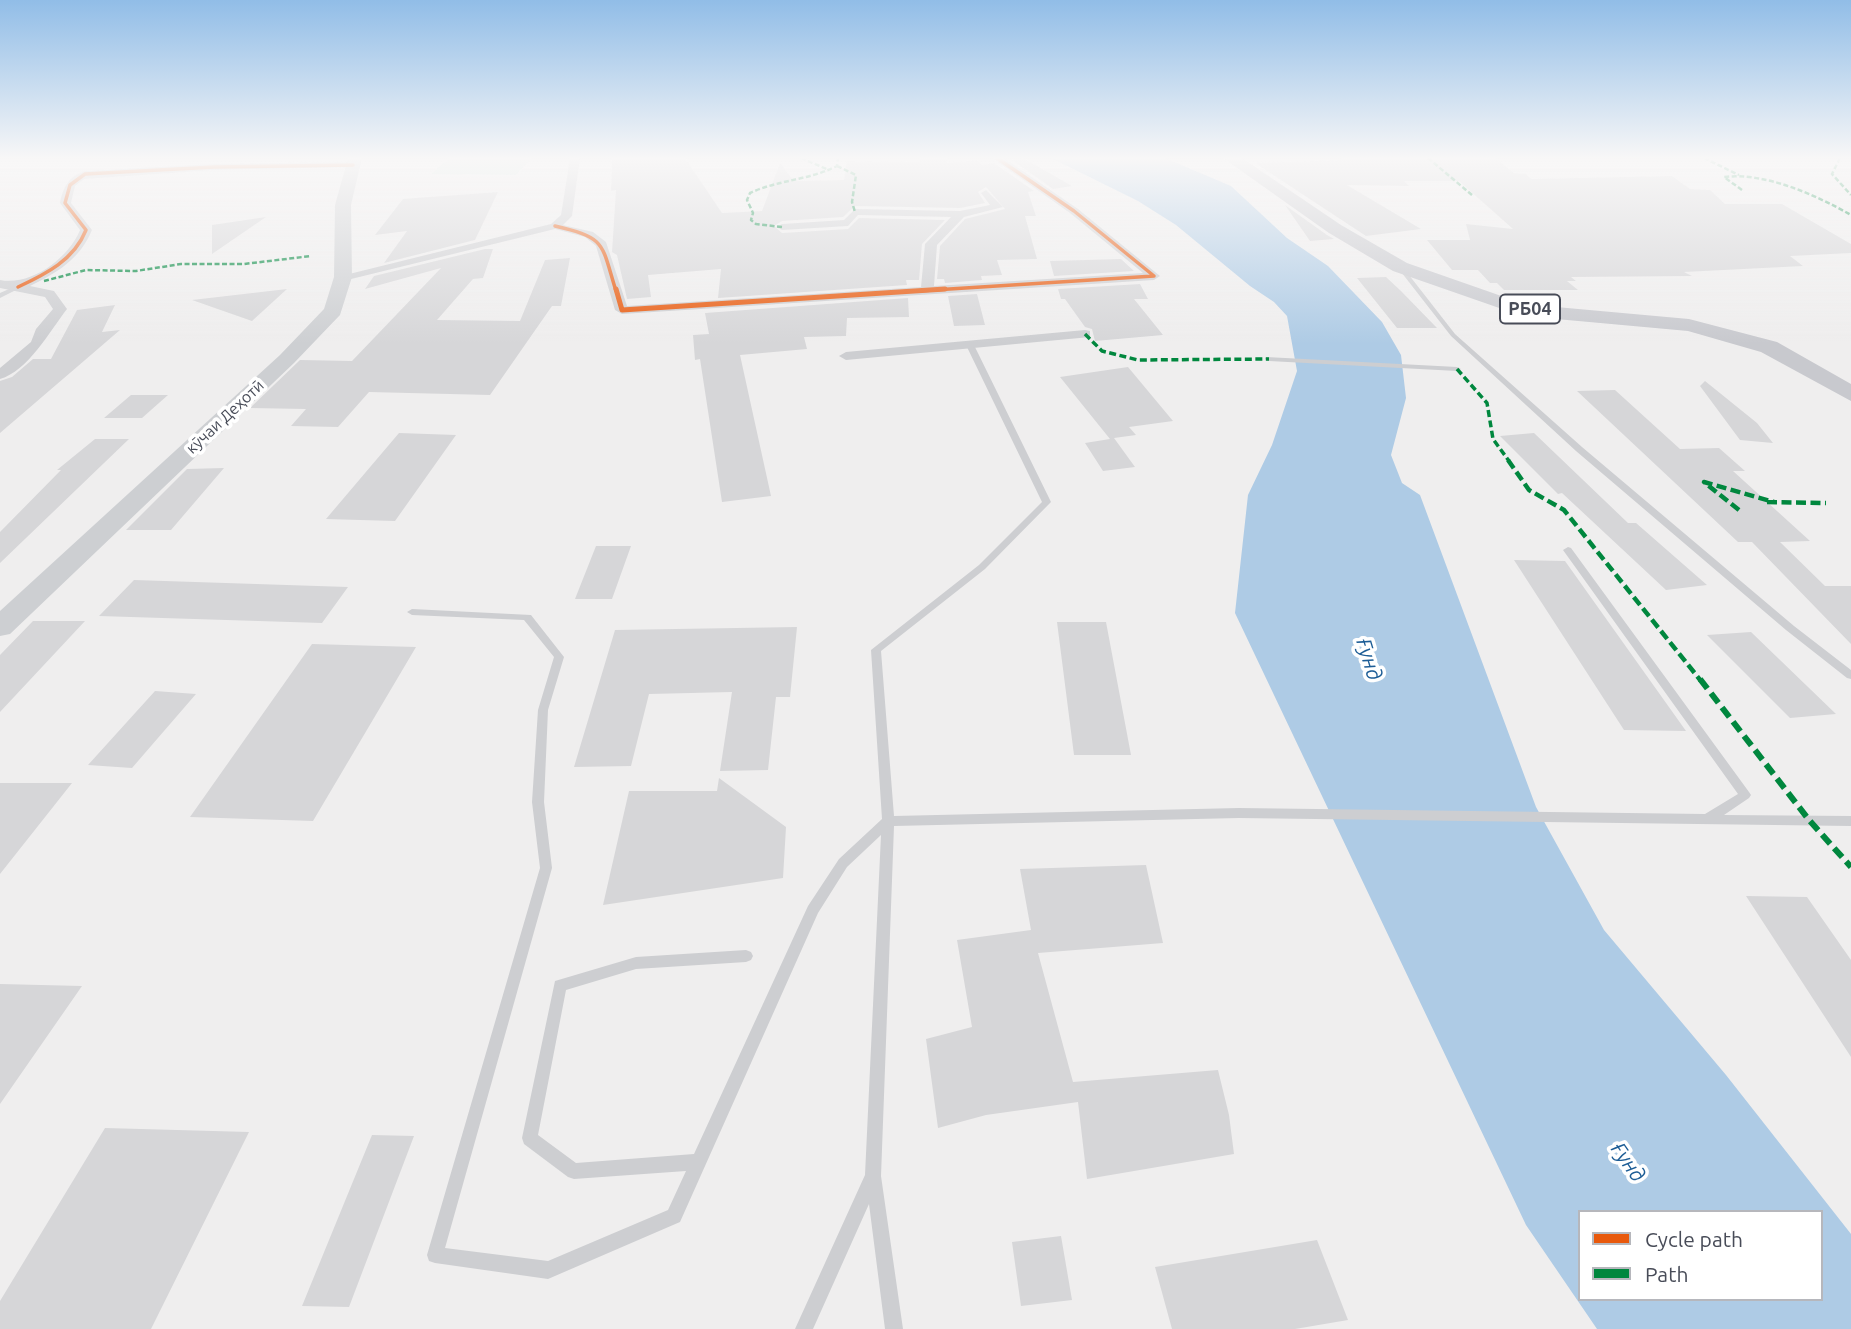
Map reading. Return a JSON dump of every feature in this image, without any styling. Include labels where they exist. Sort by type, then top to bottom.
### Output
[{"type":"main road","name":"кӯчаи Деҳотӣ","points":[[0,626],[318,329],[339,299],[343,277],[343,220]]},
{"type":"main road","name":"РБ04","points":[[1321,220],[1400,267],[1505,304],[1545,312],[1689,325],[1769,347],[1851,394]]},
{"type":"street","points":[[18,287],[69,257],[82,243],[86,230],[78,220]]},
{"type":"street","points":[[555,226],[562,220]]},
{"type":"street","points":[[782,227],[848,223],[850,220]]},
{"type":"street","points":[[927,292],[931,244],[954,220]]},
{"type":"street","points":[[343,277],[555,226],[589,234],[602,245],[622,310],[1154,276],[1085,220]]},
{"type":"street","points":[[0,284],[49,294],[60,309],[43,329],[37,344],[0,374]]},
{"type":"street","points":[[846,356],[1085,334]]},
{"type":"lane","points":[[1400,267],[1453,335],[1579,449],[1790,628],[1851,675]]},
{"type":"lane","points":[[0,296],[18,287]]},
{"type":"lane","points":[[894,1329],[873,1176],[888,821],[876,650],[982,567],[1047,502],[970,345]]},
{"type":"lane","points":[[1269,359],[1457,369]]},
{"type":"lane","points":[[1568,550],[1745,795],[1707,819]]},
{"type":"lane","points":[[412,612],[527,617],[559,657],[543,710],[538,802],[546,868],[435,1255],[548,1270],[674,1216],[813,910],[843,863],[888,821],[1239,813],[1593,815],[1851,821]]},
{"type":"lane","points":[[699,1162],[573,1171],[530,1138],[560,985],[636,963],[746,956]]},
{"type":"lane","points":[[804,1329],[873,1176]]},
{"type":"water","name":"Ғунд","points":[[1168,220],[1268,220],[1287,238],[1328,266],[1382,322],[1401,355],[1406,398],[1391,455],[1402,483],[1420,495],[1536,807],[1604,930],[1726,1075],[1851,1234],[1851,1329],[1597,1329],[1526,1225],[1235,613],[1248,495],[1272,445],[1297,371],[1287,316],[1274,302],[1250,286]]},
{"type":"building","points":[[246,220],[262,220],[212,254],[212,225]]},
{"type":"building","points":[[387,220],[485,220],[475,240],[384,263],[407,231],[375,235]]},
{"type":"building","points":[[614,220],[797,220],[782,221],[774,226],[782,233],[848,229],[857,220],[945,220],[922,244],[919,280],[906,280],[907,285],[718,298],[721,269],[648,275],[651,297],[627,299],[617,255],[612,252]]},
{"type":"building","points":[[964,220],[1026,220],[1037,259],[997,260],[1002,275],[981,276],[982,280],[945,283],[944,279],[937,279],[940,246]]},
{"type":"building","points":[[1295,220],[1306,220],[1334,239],[1310,241]]},
{"type":"building","points":[[1342,220],[1406,220],[1421,229],[1366,236]]},
{"type":"building","points":[[1503,220],[1810,220],[1851,244],[1851,253],[1790,256],[1803,266],[1684,272],[1692,276],[1571,277],[1576,281],[1567,281],[1578,290],[1504,290],[1497,283],[1490,283],[1478,270],[1452,270],[1427,240],[1470,240],[1466,224],[1513,229]]},
{"type":"building","points":[[493,249],[483,278],[473,279],[437,320],[520,321],[545,260],[570,258],[561,306],[552,306],[490,395],[369,392],[338,427],[291,426],[306,409],[250,408],[300,360],[352,361],[441,268],[365,289],[374,276]]},
{"type":"building","points":[[1121,259],[1134,271],[1054,276],[1050,261]]},
{"type":"building","points":[[1386,277],[1437,328],[1397,328],[1357,278]]},
{"type":"building","points":[[1140,284],[1148,299],[1134,299],[1163,335],[1095,341],[1092,329],[1085,327],[1065,299],[1061,299],[1058,289]]},
{"type":"building","points":[[287,289],[252,321],[192,300]]},
{"type":"building","points":[[977,294],[985,325],[954,326],[948,296]]},
{"type":"building","points":[[908,298],[909,317],[847,318],[846,336],[804,337],[807,349],[740,355],[771,496],[722,502],[700,359],[695,360],[693,335],[709,334],[705,313]]},
{"type":"building","points":[[115,305],[102,332],[120,330],[0,433],[0,381],[12,377],[33,359],[51,359],[77,310]]},
{"type":"building","points":[[1128,367],[1173,421],[1129,427],[1136,435],[1114,438],[1135,467],[1103,471],[1085,443],[1110,439],[1060,377]]},
{"type":"building","points":[[1705,381],[1757,423],[1773,443],[1740,440],[1700,386]]},
{"type":"building","points":[[1615,390],[1680,449],[1719,448],[1745,471],[1733,471],[1810,541],[1780,542],[1825,586],[1851,586],[1851,644],[1752,542],[1738,542],[1577,391]]},
{"type":"building","points":[[131,395],[168,395],[142,418],[104,418]]},
{"type":"building","points":[[399,433],[456,435],[395,521],[326,519]]},
{"type":"building","points":[[1534,433],[1628,523],[1636,523],[1707,585],[1666,590],[1562,493],[1558,494],[1500,436]]},
{"type":"building","points":[[95,439],[129,439],[0,563],[0,532],[61,470],[57,470]]},
{"type":"building","points":[[224,468],[171,530],[126,530],[187,469]]},
{"type":"building","points":[[596,546],[631,546],[612,599],[575,599]]},
{"type":"building","points":[[1514,560],[1565,561],[1686,731],[1624,730]]},
{"type":"building","points":[[134,580],[348,587],[322,623],[99,616]]},
{"type":"building","points":[[33,621],[85,621],[0,712],[0,655]]},
{"type":"building","points":[[1057,622],[1106,622],[1131,755],[1074,755]]},
{"type":"building","points":[[797,627],[790,697],[776,697],[768,770],[720,771],[732,692],[649,694],[631,766],[574,767],[615,630]]},
{"type":"building","points":[[1751,632],[1836,714],[1790,718],[1707,635]]},
{"type":"building","points":[[312,644],[416,647],[313,821],[190,817]]},
{"type":"building","points":[[155,691],[196,694],[132,768],[88,765]]},
{"type":"building","points":[[719,778],[786,827],[783,878],[603,905],[629,791],[717,791]]},
{"type":"building","points":[[0,783],[72,783],[0,874]]},
{"type":"building","points":[[1146,865],[1163,943],[1038,953],[1073,1082],[1218,1070],[1229,1115],[1234,1154],[1087,1179],[1078,1102],[986,1115],[938,1128],[926,1039],[972,1027],[957,940],[1031,930],[1020,869]]},
{"type":"building","points":[[1746,896],[1807,897],[1851,960],[1851,1057]]},
{"type":"building","points":[[0,984],[82,986],[0,1104]]},
{"type":"building","points":[[105,1128],[249,1132],[151,1329],[0,1329],[0,1301]]},
{"type":"building","points":[[372,1135],[414,1136],[349,1307],[302,1306]]},
{"type":"building","points":[[1061,1236],[1072,1300],[1021,1306],[1012,1242]]},
{"type":"building","points":[[1317,1240],[1348,1320],[1295,1329],[1172,1329],[1155,1267]]},
{"type":"marked path","points":[[751,220],[756,224],[782,227]]},
{"type":"marked path","points":[[44,281],[86,270],[136,271],[181,264],[244,264],[311,256]]},
{"type":"marked path","points":[[1085,334],[1102,351],[1138,360],[1269,359]]},
{"type":"marked path","points":[[1457,369],[1487,403],[1493,439],[1529,490],[1564,510],[1607,560],[1809,820],[1851,867]]},
{"type":"marked path","points":[[1739,510],[1704,482],[1774,502]]},
{"type":"marked path","points":[[1767,502],[1826,503]]},
{"type":"cycle path","points":[[18,287],[68,258],[86,230],[78,220]]},
{"type":"cycle path","points":[[555,226],[589,234],[602,245],[622,310],[1154,276],[1085,220]]}]
